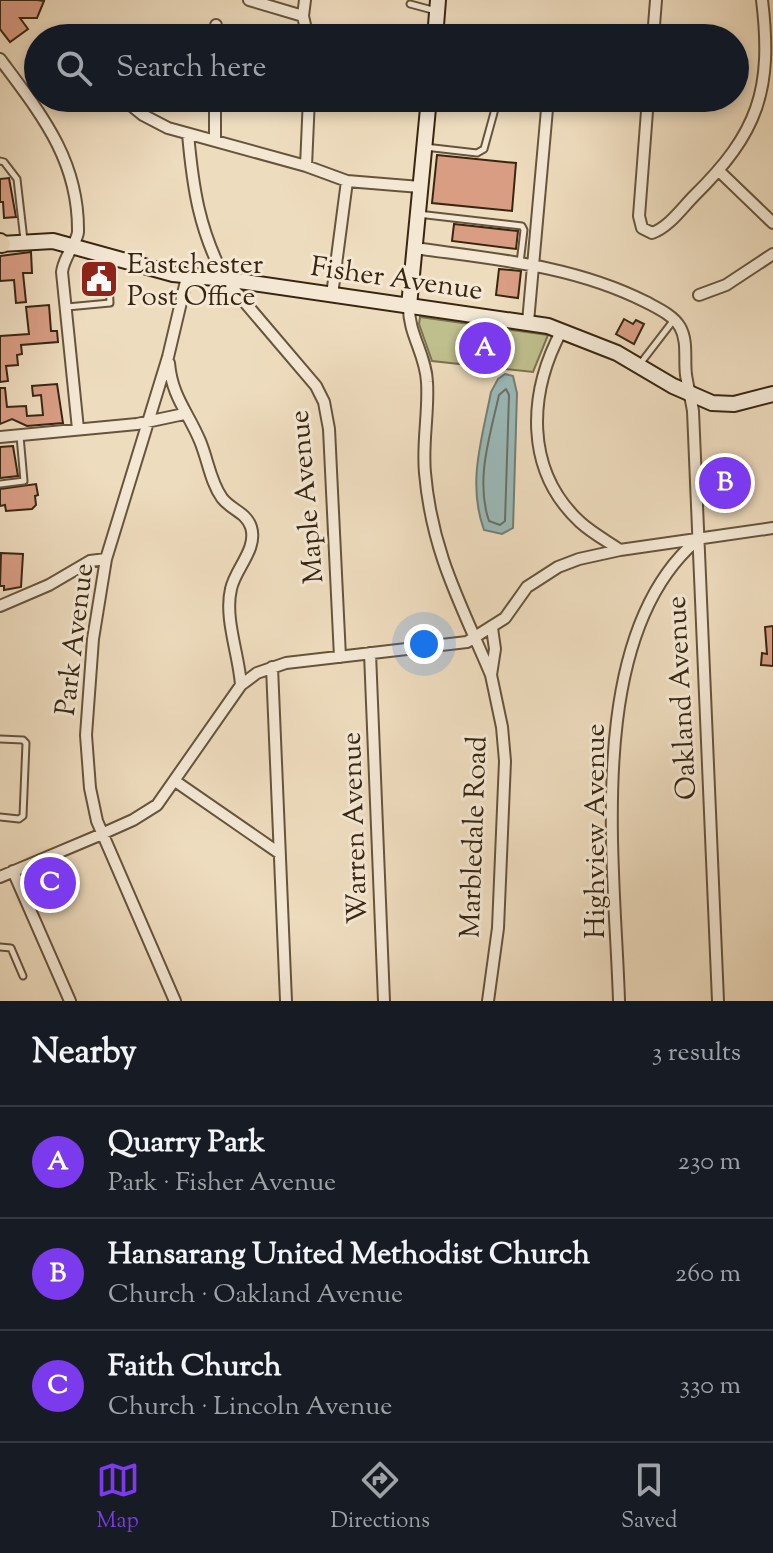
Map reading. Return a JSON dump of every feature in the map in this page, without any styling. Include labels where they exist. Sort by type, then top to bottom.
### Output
[{"type":"street","points":[[249,0],[303,16]]},
{"type":"street","points":[[305,0],[305,24]]},
{"type":"street","points":[[654,24],[656,0]]},
{"type":"street","points":[[647,112],[639,216],[642,228],[649,233],[665,226],[737,150],[760,101],[767,45],[762,0]]},
{"type":"street","points":[[0,59],[24,86]]},
{"type":"street","points":[[43,112],[63,152],[72,179],[78,235],[65,255],[62,272],[78,429]]},
{"type":"street","points":[[139,112],[168,128],[306,166],[347,181],[420,187]]},
{"type":"street","points":[[215,112],[215,140]]},
{"type":"street","points":[[306,166],[308,112]]},
{"type":"street","name":"Marbledale Road","points":[[428,112],[409,306],[410,328],[427,378],[425,471],[434,532],[452,590],[491,675],[502,727],[505,761],[500,896],[488,1001]]},
{"type":"street","points":[[528,322],[547,112]]},
{"type":"street","name":"Maple Avenue","points":[[188,134],[194,196],[202,225],[225,279],[309,376],[324,402],[329,429],[340,657]]},
{"type":"street","points":[[719,171],[773,223]]},
{"type":"street","points":[[332,295],[347,181]]},
{"type":"street","name":"Fisher Avenue","points":[[1,243],[49,240],[187,277],[225,279],[528,322],[590,340],[673,386],[712,403],[734,404],[773,394]]},
{"type":"street","points":[[414,248],[534,265],[603,283],[655,306],[674,320]]},
{"type":"street","points":[[699,295],[747,273],[773,254]]},
{"type":"street","name":"Park Avenue","points":[[175,1001],[91,798],[86,735],[90,670],[106,559],[168,357],[187,277]]},
{"type":"street","name":"Oakland Avenue","points":[[674,320],[684,339],[693,411],[718,1001]]},
{"type":"street","points":[[562,330],[537,399],[538,448],[549,479],[569,510],[594,533],[620,550]]},
{"type":"street","points":[[168,357],[175,395],[199,439],[219,493],[224,501],[245,515],[251,527],[252,543],[230,592],[229,610],[241,685]]},
{"type":"street","points":[[0,437],[146,423],[184,414]]},
{"type":"street","points":[[0,877],[149,811],[175,781],[241,685],[257,673],[286,663],[467,642],[505,618],[527,587],[544,575],[579,559],[620,550],[773,528]]},
{"type":"street","name":"Highview Avenue","points":[[619,1001],[613,757],[621,691],[634,641],[661,581],[677,557],[697,539]]},
{"type":"street","points":[[0,606],[49,585],[90,561],[106,559]]},
{"type":"street","name":"Marbledale Road","points":[[491,675],[495,649],[492,628]]},
{"type":"street","points":[[238,653],[257,673]]},
{"type":"street","name":"Warren Avenue","points":[[370,653],[384,1001]]},
{"type":"street","points":[[272,667],[286,1001]]},
{"type":"street","points":[[175,781],[279,853]]},
{"type":"street","points":[[13,871],[70,1001]]},
{"type":"lane","points":[[410,4],[438,6]]},
{"type":"lane","points":[[424,147],[477,153],[484,149],[494,112]]},
{"type":"lane","points":[[0,161],[17,179],[25,242]]},
{"type":"lane","points":[[418,214],[522,226],[520,263]]},
{"type":"lane","points":[[66,308],[110,303],[108,257]]},
{"type":"lane","points":[[639,365],[674,320]]},
{"type":"lane","points":[[0,484],[24,481],[19,435]]},
{"type":"lane","points":[[0,739],[23,740],[26,743],[23,816],[19,819],[0,817]]},
{"type":"lane","points":[[0,947],[11,948],[23,976]]},
{"type":"green space","points":[[420,317],[548,335],[533,372],[432,361],[419,324]]},
{"type":"water","points":[[505,374],[513,376],[517,393],[513,528],[502,534],[484,530],[476,478],[491,392],[498,379]]},
{"type":"building","points":[[0,0],[44,1],[37,18],[20,18],[24,24],[24,32],[10,42],[0,29]]},
{"type":"building","points":[[437,155],[516,163],[512,211],[432,203]]},
{"type":"building","points":[[9,178],[16,217],[4,218],[0,179]]},
{"type":"building","points":[[454,224],[518,231],[516,249],[452,241]]},
{"type":"building","points":[[31,252],[32,273],[23,273],[26,302],[16,303],[14,280],[0,281],[0,256]]},
{"type":"building","points":[[499,269],[521,271],[518,298],[496,295]]},
{"type":"building","points":[[49,305],[51,331],[57,331],[58,342],[21,345],[22,354],[17,355],[18,365],[6,366],[8,381],[0,382],[0,336],[29,334],[26,307]]},
{"type":"building","points":[[624,319],[633,324],[636,320],[644,324],[634,344],[616,334]]},
{"type":"building","points":[[57,384],[63,423],[27,426],[12,419],[0,424],[0,388],[5,388],[7,407],[26,406],[27,416],[43,415],[41,395],[33,396],[32,386]]},
{"type":"building","points":[[13,446],[18,476],[0,478],[0,447]]},
{"type":"building","points":[[36,484],[38,495],[32,509],[6,511],[5,505],[0,506],[0,489]]},
{"type":"building","points":[[1,553],[23,554],[21,587],[4,590],[4,586],[0,586]]},
{"type":"building","points":[[773,626],[773,666],[761,665],[762,653],[767,654],[765,627]]},
{"type":"place","name":"Eastchester Post Office","points":[[99,279]]},
{"type":"place","name":"Quarry Park","points":[[485,348]]},
{"type":"place","name":"Hansarang United Methodist Church","points":[[725,483]]},
{"type":"place","name":"Faith Church","points":[[50,883]]}]
